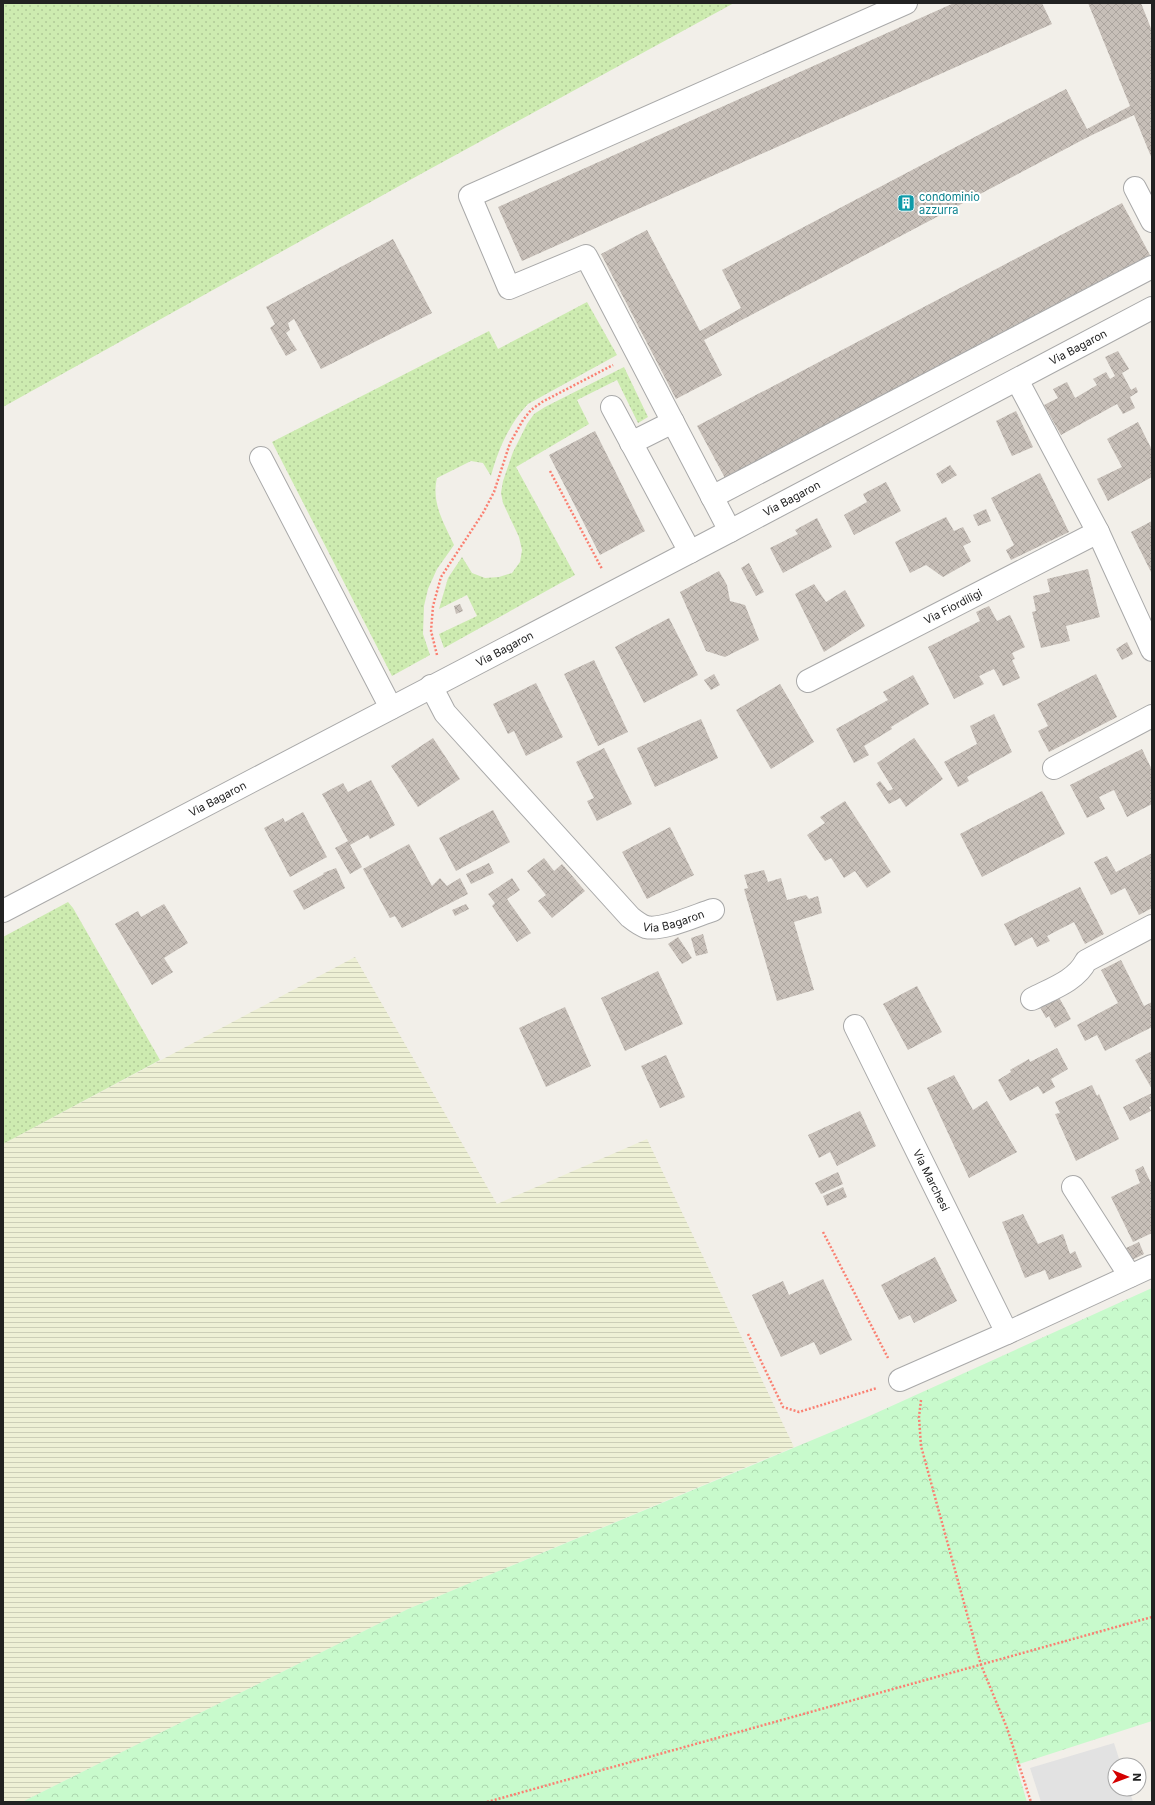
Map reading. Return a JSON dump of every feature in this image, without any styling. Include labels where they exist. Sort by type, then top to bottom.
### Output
[{"type":"street","points":[[730,531],[586,256],[509,288],[470,196],[906,3]]},
{"type":"street","points":[[1135,188],[1150,213]]},
{"type":"street","points":[[712,497],[1152,267]]},
{"type":"street","name":"Via Bagaron","points":[[3,911],[690,552],[1152,308]]},
{"type":"street","points":[[1017,380],[1098,532],[1152,650]]},
{"type":"street","points":[[612,407],[690,552]]},
{"type":"street","points":[[632,443],[673,422]]},
{"type":"street","points":[[261,458],[391,708]]},
{"type":"street","name":"Via Fiordiligi","points":[[808,681],[1098,532]]},
{"type":"street","name":"Via Bagaron","points":[[431,686],[445,713],[625,912],[638,924],[647,928],[655,928],[713,910]]},
{"type":"street","points":[[1054,768],[1152,716]]},
{"type":"street","points":[[1032,999],[1071,978],[1082,969],[1086,960],[1152,926]]},
{"type":"street","name":"Via Marchesi","points":[[855,1026],[1007,1333]]},
{"type":"street","points":[[1073,1187],[1130,1276]]},
{"type":"street","points":[[900,1380],[1007,1333],[1152,1266]]},
{"type":"path","points":[[438,657],[431,631],[433,606],[441,577],[483,513],[494,492],[510,443],[523,420],[531,410],[542,402],[637,353]]},
{"type":"path","points":[[550,471],[602,569]]},
{"type":"path","points":[[748,1334],[783,1407],[799,1412],[900,1380],[823,1232]]},
{"type":"path","points":[[925,1370],[919,1417],[921,1446],[981,1665],[1007,1728],[1031,1802]]},
{"type":"path","points":[[486,1802],[1152,1617]]},
{"type":"green space","points":[[3,3],[734,3],[419,175],[3,407]]},
{"type":"green space","points":[[587,302],[617,355],[528,404],[515,420],[505,438],[491,476],[483,463],[471,461],[437,478],[437,504],[454,545],[437,569],[428,589],[424,606],[423,634],[430,655],[392,676],[272,442],[489,331],[498,349]]},
{"type":"green space","points":[[624,367],[648,417],[638,423],[617,380],[577,400],[589,424],[516,467],[575,575],[444,648],[439,634],[477,616],[467,595],[439,609],[448,578],[462,557],[472,573],[485,578],[499,577],[512,573],[520,562],[522,550],[519,537],[503,503],[501,493],[503,481],[513,452],[527,424],[534,414],[545,407]]},
{"type":"green space","points":[[68,902],[73,908],[160,1060],[3,1144],[3,937]]},
{"type":"green space","points":[[355,957],[497,1204],[647,1139],[794,1447],[408,1609],[22,1802],[3,1802],[3,1144]]},
{"type":"green space","points":[[1152,1288],[1152,1721],[1016,1765],[1027,1802],[22,1802],[408,1609],[865,1418]]},
{"type":"shaded area","points":[[1114,1743],[1118,1757],[1107,1757],[1107,1797],[1131,1797],[1133,1802],[1041,1802],[1030,1768]]},
{"type":"building","points":[[954,3],[1042,3],[1052,24],[522,261],[498,207]]},
{"type":"building","points":[[1088,3],[1141,3],[1152,31],[1152,159],[1134,115],[1090,136],[704,340],[722,375],[676,399],[601,254],[647,230],[700,331],[741,308],[722,270],[1066,89],[1087,129],[1130,106]]},
{"type":"building","points":[[1122,203],[1150,255],[725,478],[697,426]]},
{"type":"building","points":[[393,239],[432,313],[321,369],[294,319],[288,323],[290,330],[286,333],[297,350],[286,356],[270,328],[275,324],[266,307]]},
{"type":"building","points":[[1118,351],[1129,369],[1122,373],[1131,390],[1136,387],[1138,392],[1130,397],[1135,408],[1123,414],[1117,404],[1061,435],[1044,405],[1058,398],[1053,389],[1067,382],[1075,398],[1097,385],[1093,379],[1106,372],[1110,379],[1115,376],[1105,357]]},
{"type":"building","points":[[1016,411],[1033,447],[1012,456],[996,421]]},
{"type":"building","points":[[1138,422],[1152,450],[1152,477],[1108,501],[1097,479],[1122,467],[1107,439]]},
{"type":"building","points":[[595,431],[645,531],[600,555],[549,455]]},
{"type":"building","points":[[950,465],[957,475],[942,484],[936,474]]},
{"type":"building","points":[[1040,473],[1069,532],[1011,560],[1006,550],[1014,545],[991,498]]},
{"type":"building","points":[[886,482],[901,511],[854,535],[844,515],[867,502],[863,494]]},
{"type":"building","points":[[986,509],[991,521],[978,526],[973,515]]},
{"type":"building","points":[[946,517],[954,531],[963,527],[971,542],[963,546],[971,561],[943,577],[926,565],[910,573],[895,542]]},
{"type":"building","points":[[817,518],[832,547],[783,573],[770,548],[798,534],[795,530]]},
{"type":"building","points":[[1152,521],[1152,574],[1131,532]]},
{"type":"building","points":[[749,563],[764,592],[756,596],[741,568]]},
{"type":"building","points":[[1088,569],[1100,617],[1066,626],[1070,641],[1041,648],[1032,612],[1036,611],[1033,596],[1050,592],[1047,579]]},
{"type":"building","points":[[719,571],[727,585],[730,601],[745,605],[759,640],[725,657],[706,651],[680,592]]},
{"type":"building","points":[[814,584],[826,602],[845,590],[865,626],[824,652],[795,594]]},
{"type":"building","points":[[460,604],[463,611],[456,614],[454,606]]},
{"type":"building","points":[[989,606],[997,621],[1010,615],[1025,647],[1012,653],[1015,659],[1012,660],[1020,678],[1003,686],[994,669],[979,676],[984,684],[954,699],[928,647],[980,621],[976,612]]},
{"type":"building","points":[[669,618],[698,675],[644,703],[615,647]]},
{"type":"building","points":[[1127,642],[1133,654],[1122,660],[1116,649]]},
{"type":"building","points":[[594,660],[628,732],[598,746],[564,674]]},
{"type":"building","points":[[714,674],[720,685],[711,690],[704,680]]},
{"type":"building","points":[[1096,674],[1117,717],[1049,752],[1038,731],[1048,726],[1037,704]]},
{"type":"building","points":[[913,675],[929,704],[891,727],[892,729],[864,746],[869,755],[854,763],[836,729],[888,700],[883,692]]},
{"type":"building","points":[[536,683],[563,737],[526,756],[514,731],[508,734],[493,704]]},
{"type":"building","points":[[780,684],[814,742],[771,769],[736,710]]},
{"type":"building","points":[[994,714],[1012,752],[967,777],[969,781],[958,787],[944,762],[977,744],[970,726]]},
{"type":"building","points":[[701,719],[718,758],[655,787],[637,748]]},
{"type":"building","points":[[433,738],[460,779],[418,807],[391,766]]},
{"type":"building","points":[[914,738],[943,779],[906,807],[900,798],[889,804],[876,784],[880,781],[888,791],[893,789],[877,763]]},
{"type":"building","points":[[604,748],[632,804],[597,821],[587,801],[594,798],[576,762]]},
{"type":"building","points":[[1142,749],[1152,770],[1152,804],[1127,817],[1114,790],[1099,797],[1105,809],[1087,818],[1070,785]]},
{"type":"building","points":[[371,780],[395,825],[370,839],[368,835],[350,845],[362,867],[350,874],[335,848],[348,841],[322,794],[343,783],[348,792]]},
{"type":"building","points":[[1042,791],[1065,834],[982,877],[960,834]]},
{"type":"building","points":[[845,801],[891,872],[867,888],[855,871],[844,878],[831,858],[825,861],[807,835],[825,823],[820,817]]},
{"type":"building","points":[[493,810],[510,842],[456,871],[439,838]]},
{"type":"building","points":[[303,812],[327,857],[290,877],[264,828],[283,818],[285,822]]},
{"type":"building","points":[[670,827],[694,875],[647,899],[622,852]]},
{"type":"building","points":[[409,844],[432,886],[440,878],[447,886],[460,878],[468,894],[402,928],[395,916],[390,918],[363,869]]},
{"type":"building","points":[[1152,853],[1152,908],[1139,915],[1125,888],[1111,895],[1094,862],[1107,856],[1116,872]]},
{"type":"building","points":[[544,858],[554,871],[562,864],[585,891],[552,918],[538,901],[546,895],[527,871]]},
{"type":"building","points":[[489,863],[494,873],[471,884],[466,874]]},
{"type":"building","points":[[336,868],[345,888],[304,910],[293,891],[324,874],[323,873]]},
{"type":"building","points":[[764,870],[768,882],[781,878],[787,900],[806,895],[809,899],[818,896],[822,913],[794,922],[814,990],[777,1001],[744,889],[748,888],[744,875]]},
{"type":"building","points":[[512,878],[520,890],[507,899],[531,933],[517,942],[492,906],[495,903],[488,894]]},
{"type":"building","points":[[1080,887],[1104,934],[1085,944],[1074,922],[1047,936],[1050,941],[1037,947],[1032,937],[1015,946],[1004,924]]},
{"type":"building","points":[[164,904],[188,943],[164,958],[173,972],[152,985],[115,924],[138,911],[141,917]]},
{"type":"building","points":[[466,904],[469,909],[455,916],[452,910]]},
{"type":"building","points":[[703,934],[708,953],[696,956],[691,938]]},
{"type":"building","points":[[678,937],[692,958],[682,964],[668,944]]},
{"type":"building","points":[[1121,960],[1144,1006],[1152,1002],[1152,1027],[1105,1051],[1097,1035],[1085,1041],[1077,1025],[1118,1003],[1101,970]]},
{"type":"building","points":[[658,971],[683,1024],[625,1051],[601,998]]},
{"type":"building","points":[[917,986],[942,1032],[908,1050],[883,1004]]},
{"type":"building","points":[[1056,992],[1071,1019],[1055,1028],[1049,1016],[1046,1018],[1037,1002]]},
{"type":"building","points":[[565,1007],[591,1066],[546,1087],[519,1028]]},
{"type":"building","points":[[1057,1048],[1068,1069],[1051,1079],[1055,1087],[1043,1094],[1038,1086],[1010,1101],[998,1080],[1011,1072],[1010,1070],[1029,1059],[1030,1062]]},
{"type":"building","points":[[1152,1051],[1152,1089],[1135,1060]]},
{"type":"building","points":[[666,1055],[685,1097],[660,1108],[641,1066]]},
{"type":"building","points":[[954,1075],[973,1110],[987,1101],[1017,1152],[969,1178],[927,1088]]},
{"type":"building","points":[[1092,1085],[1097,1096],[1099,1094],[1119,1139],[1076,1161],[1055,1114],[1060,1113],[1055,1102]]},
{"type":"building","points":[[1152,1093],[1152,1106],[1149,1107],[1151,1111],[1130,1121],[1123,1107]]},
{"type":"building","points":[[860,1111],[876,1146],[837,1166],[830,1152],[819,1158],[808,1135]]},
{"type":"building","points":[[1143,1166],[1152,1185],[1152,1233],[1133,1242],[1111,1197],[1140,1183],[1135,1170]]},
{"type":"building","points":[[838,1172],[843,1184],[821,1194],[815,1183]]},
{"type":"building","points":[[843,1187],[847,1197],[827,1206],[823,1196]]},
{"type":"building","points":[[1023,1214],[1038,1244],[1063,1234],[1070,1254],[1075,1251],[1082,1267],[1049,1280],[1045,1270],[1025,1278],[1002,1222]]},
{"type":"building","points":[[1139,1242],[1144,1254],[1130,1261],[1124,1249]]},
{"type":"building","points":[[935,1257],[957,1301],[914,1323],[910,1315],[899,1320],[881,1285]]},
{"type":"building","points":[[823,1279],[852,1340],[820,1355],[814,1342],[781,1357],[752,1295],[783,1281],[789,1295]]},
{"type":"place","name":"condominio azzurra","points":[[906,203]]}]
